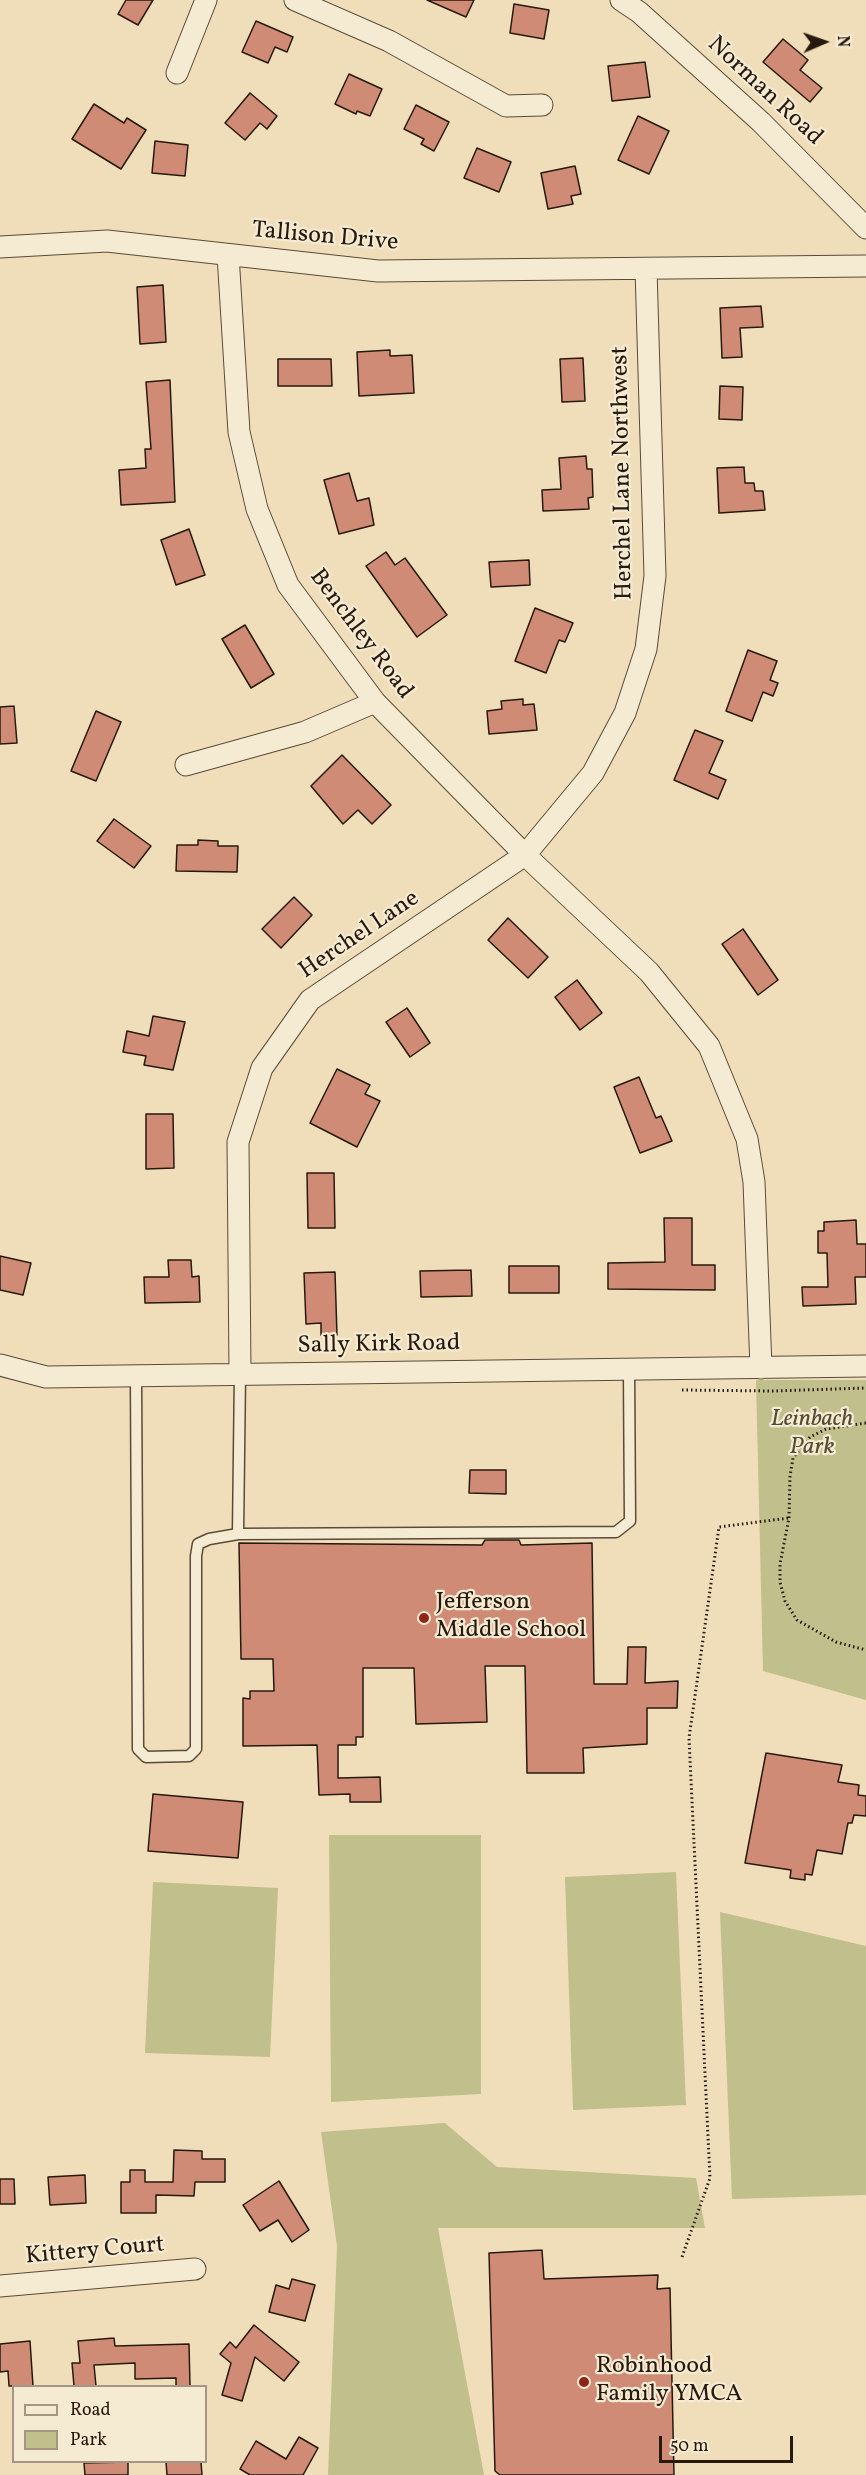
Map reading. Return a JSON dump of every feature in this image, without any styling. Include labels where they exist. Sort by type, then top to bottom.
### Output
[{"type":"street","points":[[177,73],[206,0]]},
{"type":"street","points":[[295,0],[389,41],[506,106],[542,105]]},
{"type":"street","name":"Norman Road","points":[[621,0],[639,12],[761,122],[866,228]]},
{"type":"street","name":"Tallison Drive","points":[[0,247],[107,241],[378,271],[866,266]]},
{"type":"street","name":"Benchley Road","points":[[228,255],[239,432],[257,509],[288,585],[375,702],[525,855],[649,972],[710,1046],[747,1139],[754,1182],[761,1368]]},
{"type":"street","name":"Herchel Lane Northwest","points":[[525,855],[593,773],[625,713],[646,649],[655,576],[646,269]]},
{"type":"street","points":[[186,765],[305,732],[375,702]]},
{"type":"street","name":"Herchel Lane","points":[[240,1373],[238,1142],[262,1068],[310,1000],[525,855]]},
{"type":"street","name":"Sally Kirk Road","points":[[0,1365],[46,1377],[866,1366]]},
{"type":"street","name":"Kittery Court","points":[[0,2286],[195,2269]]},
{"type":"lane","points":[[136,1375],[138,1749],[146,1757],[189,1756],[196,1749],[195,1556],[198,1544],[209,1539],[238,1534],[616,1532],[630,1521],[629,1369]]},
{"type":"lane","points":[[238,1534],[240,1373]]},
{"type":"path","points":[[673,1388],[773,1391],[866,1388]]},
{"type":"path","points":[[866,1423],[826,1429],[810,1437],[793,1458],[789,1518],[780,1564],[780,1582],[785,1601],[797,1620],[836,1642],[866,1650]]},
{"type":"path","points":[[682,2257],[710,2178],[689,1738],[718,1527],[789,1518]]},
{"type":"green space","name":"Leinbach Park","points":[[756,1380],[866,1380],[866,1700],[763,1671]]},
{"type":"green space","points":[[329,1835],[481,1835],[481,2094],[331,2102]]},
{"type":"green space","points":[[676,1872],[686,2105],[573,2110],[565,1877]]},
{"type":"green space","points":[[153,1882],[278,1888],[270,2057],[145,2053]]},
{"type":"green space","points":[[720,1912],[866,1946],[866,2195],[732,2199]]},
{"type":"green space","points":[[445,2123],[497,2167],[696,2178],[705,2228],[438,2228],[484,2475],[328,2475],[337,2246],[321,2132]]},
{"type":"building","points":[[126,0],[153,0],[138,25],[118,14]]},
{"type":"building","points":[[427,0],[474,0],[466,17]]},
{"type":"building","points":[[514,4],[549,10],[544,39],[510,33]]},
{"type":"building","points":[[256,21],[293,37],[287,52],[275,47],[268,63],[242,52]]},
{"type":"building","points":[[783,39],[808,60],[800,70],[822,88],[810,102],[763,62]]},
{"type":"building","points":[[645,62],[650,97],[612,101],[608,66]]},
{"type":"building","points":[[349,74],[382,89],[370,116],[357,111],[356,114],[335,104]]},
{"type":"building","points":[[250,93],[277,116],[267,129],[260,123],[245,140],[225,123]]},
{"type":"building","points":[[94,104],[124,123],[127,118],[146,130],[121,169],[72,139]]},
{"type":"building","points":[[416,105],[449,122],[434,151],[421,144],[424,139],[404,129]]},
{"type":"building","points":[[638,116],[669,131],[649,174],[618,160]]},
{"type":"building","points":[[155,141],[188,145],[185,176],[152,173]]},
{"type":"building","points":[[477,148],[511,162],[499,192],[464,178]]},
{"type":"building","points":[[575,166],[581,194],[571,196],[573,204],[548,209],[541,173]]},
{"type":"building","points":[[163,285],[166,342],[140,344],[137,287]]},
{"type":"building","points":[[761,306],[763,327],[740,328],[742,357],[722,358],[720,308]]},
{"type":"building","points":[[390,350],[390,356],[412,355],[414,393],[359,396],[357,352]]},
{"type":"building","points":[[583,358],[585,401],[562,402],[560,359]]},
{"type":"building","points":[[278,359],[331,359],[332,386],[278,386]]},
{"type":"building","points":[[170,380],[175,502],[121,505],[119,470],[146,468],[145,449],[151,449],[146,382]]},
{"type":"building","points":[[720,386],[743,387],[742,420],[719,419]]},
{"type":"building","points":[[586,456],[587,469],[592,469],[593,497],[588,498],[589,509],[543,511],[542,490],[561,489],[559,458]]},
{"type":"building","points":[[744,467],[745,483],[754,483],[755,491],[763,491],[765,510],[719,513],[717,468]]},
{"type":"building","points":[[349,473],[357,501],[369,498],[374,525],[339,534],[324,480]]},
{"type":"building","points":[[189,529],[205,575],[176,585],[161,540]]},
{"type":"building","points":[[386,552],[395,565],[405,558],[447,615],[417,637],[366,566]]},
{"type":"building","points":[[529,560],[530,585],[491,587],[489,562]]},
{"type":"building","points":[[535,608],[573,623],[565,642],[559,640],[546,673],[515,661]]},
{"type":"building","points":[[245,625],[274,674],[251,688],[222,639]]},
{"type":"building","points":[[748,650],[777,661],[770,680],[778,683],[773,696],[763,692],[752,721],[726,711]]},
{"type":"building","points":[[523,699],[523,705],[534,704],[537,730],[489,734],[487,711],[502,709],[501,701]]},
{"type":"building","points":[[14,706],[17,743],[0,744],[0,707]]},
{"type":"building","points":[[96,711],[121,722],[96,781],[71,771]]},
{"type":"building","points":[[695,730],[723,741],[709,773],[726,780],[718,799],[674,780]]},
{"type":"building","points":[[342,755],[391,805],[372,824],[358,810],[343,824],[311,786]]},
{"type":"building","points":[[114,819],[151,846],[134,868],[97,841]]},
{"type":"building","points":[[198,840],[218,841],[218,846],[238,846],[237,872],[176,871],[177,845],[198,845]]},
{"type":"building","points":[[294,897],[312,915],[281,948],[262,929]]},
{"type":"building","points":[[508,918],[548,957],[528,978],[488,940]]},
{"type":"building","points":[[743,929],[778,980],[758,995],[722,944]]},
{"type":"building","points":[[577,980],[602,1013],[580,1030],[555,997]]},
{"type":"building","points":[[407,1008],[430,1043],[410,1057],[386,1022]]},
{"type":"building","points":[[153,1016],[185,1022],[173,1070],[144,1065],[146,1056],[123,1052],[127,1031],[149,1036]]},
{"type":"building","points":[[337,1069],[370,1085],[365,1094],[380,1101],[357,1147],[310,1123]]},
{"type":"building","points":[[639,1077],[656,1118],[661,1116],[672,1141],[640,1153],[614,1087]]},
{"type":"building","points":[[146,1114],[173,1114],[174,1168],[146,1169]]},
{"type":"building","points":[[307,1173],[334,1173],[335,1228],[308,1228]]},
{"type":"building","points":[[664,1218],[692,1218],[692,1265],[715,1265],[715,1290],[608,1289],[608,1263],[665,1262]]},
{"type":"building","points":[[856,1220],[857,1244],[866,1244],[866,1277],[855,1277],[856,1304],[803,1306],[802,1287],[828,1287],[827,1253],[818,1253],[818,1231],[824,1231],[824,1222]]},
{"type":"building","points":[[0,1256],[31,1263],[23,1295],[0,1290]]},
{"type":"building","points":[[168,1260],[191,1260],[192,1277],[199,1276],[200,1302],[145,1303],[144,1277],[169,1277]]},
{"type":"building","points":[[509,1266],[559,1266],[559,1293],[509,1293]]},
{"type":"building","points":[[471,1270],[472,1296],[421,1297],[420,1271]]},
{"type":"building","points":[[335,1272],[337,1335],[321,1335],[321,1323],[306,1324],[304,1273]]},
{"type":"building","points":[[470,1470],[506,1470],[506,1494],[469,1493]]},
{"type":"building","points":[[485,1540],[519,1540],[521,1545],[592,1543],[594,1684],[627,1684],[628,1647],[646,1647],[645,1683],[678,1681],[677,1708],[647,1708],[647,1744],[583,1748],[584,1773],[527,1773],[525,1666],[485,1666],[487,1722],[416,1724],[414,1668],[363,1668],[363,1737],[356,1737],[356,1745],[338,1745],[338,1778],[380,1777],[381,1802],[350,1802],[350,1794],[319,1795],[317,1745],[243,1746],[243,1698],[250,1699],[250,1691],[274,1691],[273,1659],[241,1659],[239,1543],[482,1545]]},
{"type":"building","points":[[766,1753],[842,1765],[838,1782],[859,1785],[858,1795],[866,1796],[866,1816],[854,1815],[852,1823],[848,1823],[842,1854],[817,1850],[812,1875],[805,1874],[805,1880],[790,1878],[791,1870],[745,1863]]},
{"type":"building","points":[[153,1794],[243,1802],[238,1858],[148,1851]]},
{"type":"building","points":[[174,2150],[202,2151],[202,2159],[225,2159],[225,2182],[195,2182],[194,2196],[156,2195],[156,2213],[121,2213],[121,2182],[130,2182],[130,2170],[145,2170],[145,2182],[173,2182]]},
{"type":"building","points":[[85,2175],[86,2203],[50,2205],[48,2177]]},
{"type":"building","points":[[0,2179],[14,2179],[15,2204],[0,2204]]},
{"type":"building","points":[[279,2181],[309,2230],[292,2242],[278,2220],[260,2231],[243,2205]]},
{"type":"building","points":[[542,2250],[544,2279],[658,2275],[657,2289],[670,2288],[674,2475],[500,2475],[495,2471],[489,2253]]},
{"type":"building","points":[[292,2279],[315,2285],[305,2321],[269,2312],[276,2285],[289,2289]]},
{"type":"building","points":[[254,2325],[299,2362],[284,2381],[255,2357],[242,2401],[222,2395],[231,2363],[220,2354],[230,2342],[236,2348]]},
{"type":"building","points":[[114,2338],[115,2346],[189,2344],[190,2385],[176,2385],[176,2378],[135,2379],[135,2363],[94,2365],[96,2385],[74,2385],[72,2363],[80,2363],[78,2341]]},
{"type":"building","points":[[30,2341],[33,2385],[9,2386],[8,2371],[0,2372],[0,2344]]},
{"type":"building","points":[[299,2437],[318,2448],[303,2475],[250,2475],[240,2469],[256,2441],[286,2459]]},
{"type":"building","points":[[84,2463],[128,2463],[128,2475],[85,2475]]},
{"type":"building","points":[[166,2463],[201,2463],[202,2475],[167,2475]]},
{"type":"place","name":"Jefferson Middle School","points":[[424,1618]]},
{"type":"place","name":"Robinhood Family YMCA","points":[[584,2382]]}]
